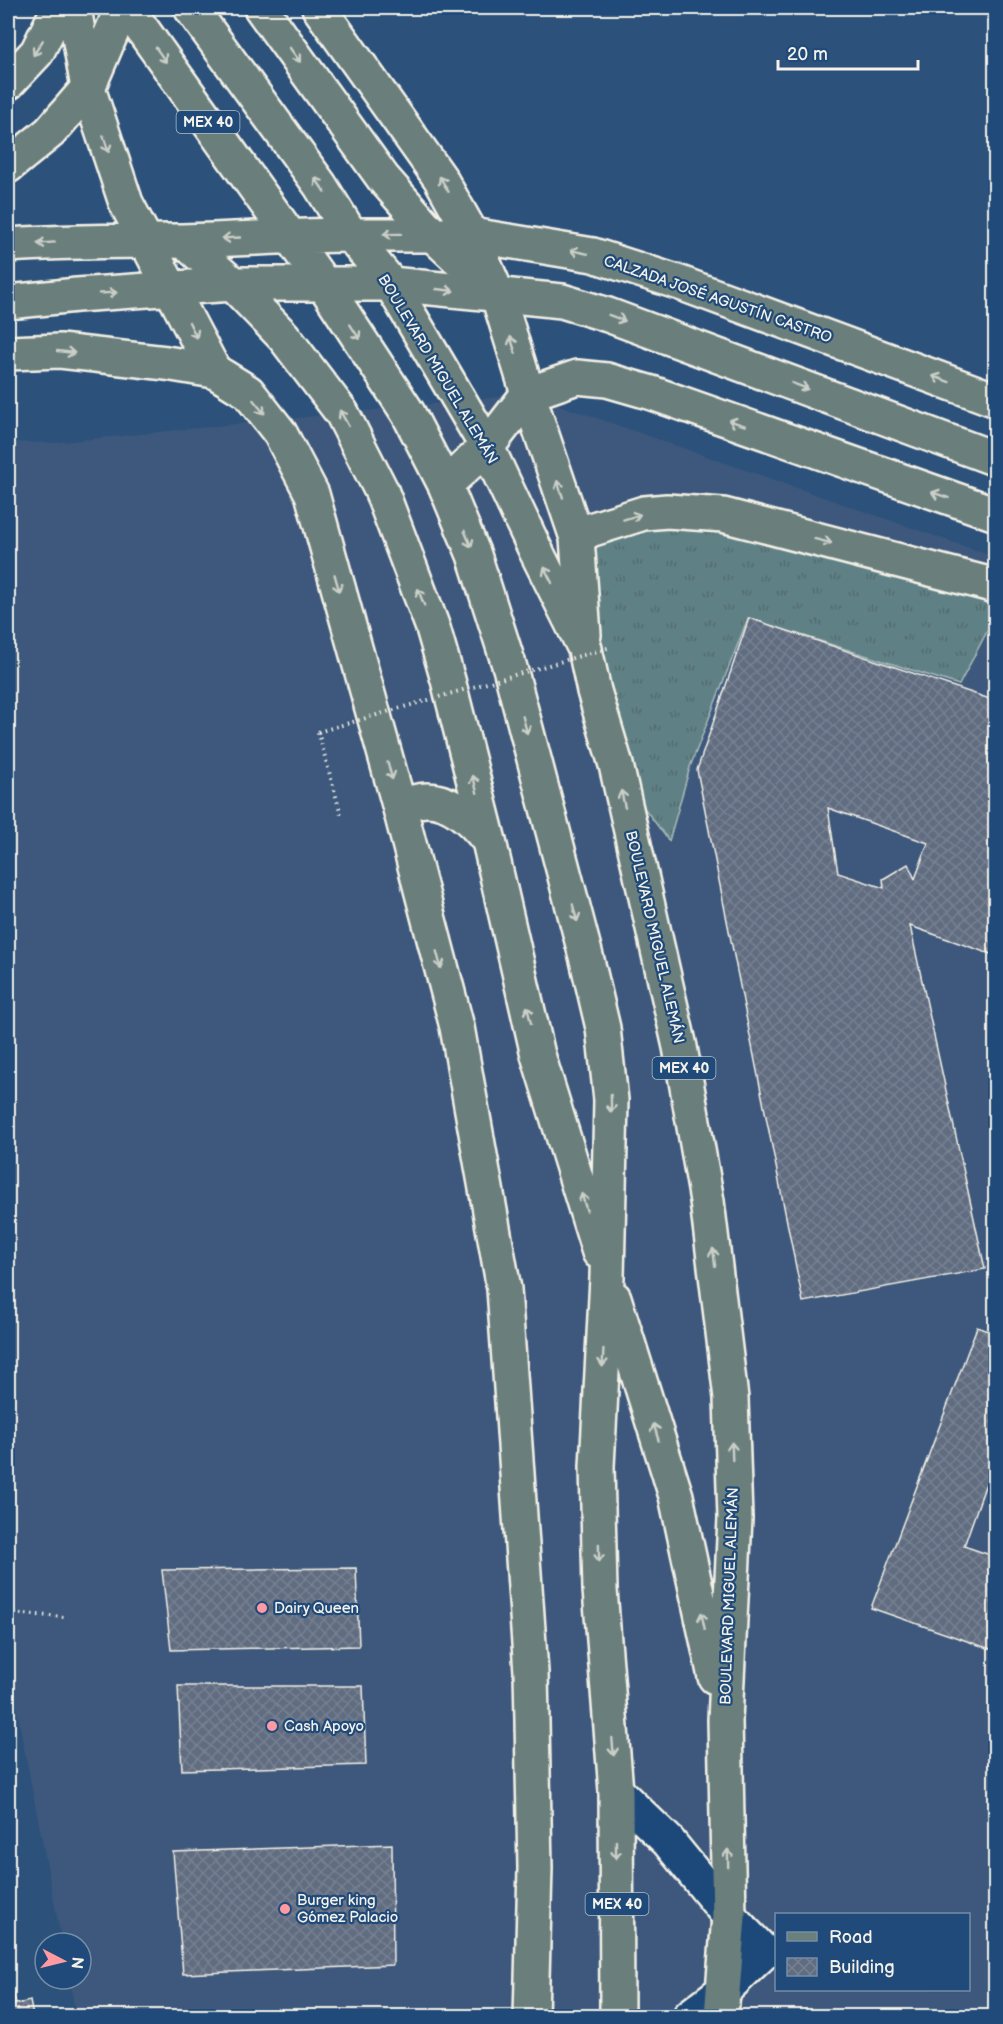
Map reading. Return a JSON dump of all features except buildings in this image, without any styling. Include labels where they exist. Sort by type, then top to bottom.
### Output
[{"type":"main road","points":[[8,83],[37,52],[59,8]]},
{"type":"main road","points":[[74,8],[88,88],[126,203],[214,371]]},
{"type":"main road","points":[[8,166],[50,132],[88,88],[122,8]]},
{"type":"main road","name":"MEX 40","points":[[127,8],[323,284],[408,414],[445,485],[474,555],[510,668],[584,949],[603,1028],[611,1100],[607,1278],[597,1466],[600,1590],[616,1791],[617,2016]]},
{"type":"main road","name":"BOULEVARD MIGUEL ALEMÁN","points":[[191,8],[320,185],[351,235],[391,284],[487,447],[534,549],[598,648],[594,691],[616,765],[680,1047],[706,1201],[731,1398],[735,1518],[725,1720],[729,1916],[723,2003]]},
{"type":"main road","points":[[261,8],[383,178],[432,234],[498,296]]},
{"type":"main road","points":[[319,8],[440,178],[472,235],[498,296],[528,394],[577,538],[598,648]]},
{"type":"main road","name":"CALZADA JOSÉ AGUSTÍN CASTRO","points":[[8,245],[64,241],[184,241],[289,235],[472,235],[593,255],[680,283],[996,400]]},
{"type":"main road","points":[[184,241],[233,284],[284,338],[342,412],[381,490],[433,628],[489,841],[538,1055],[676,1496],[725,1720]]},
{"type":"main road","points":[[8,302],[233,284],[391,284],[562,302],[608,315],[996,459]]},
{"type":"main road","points":[[8,353],[60,351],[214,371],[248,392],[280,433],[312,494],[399,805],[457,1027],[504,1289],[531,1672],[535,1868],[531,2016]]},
{"type":"main road","points":[[445,485],[487,447],[528,394],[578,377],[607,380],[652,393],[996,514]]},
{"type":"main road","points":[[577,538],[590,530],[644,513],[667,511],[723,515],[996,586]]},
{"type":"main road","points":[[399,805],[429,800],[450,806],[474,822],[489,841]]},
{"type":"lane","points":[[616,1791],[668,1841],[729,1916]]},
{"type":"lane","points":[[690,2016],[723,2003]]},
{"type":"path","points":[[342,818],[318,732],[598,648]]},
{"type":"path","points":[[8,1613],[65,1617]]},
{"type":"shaded area","points":[[528,394],[995,557],[995,2016],[76,2016],[71,1991],[93,1991],[93,1931],[60,1931],[8,1665],[8,442],[52,443]]},
{"type":"green space","points":[[685,517],[995,595],[995,616],[959,685],[748,618],[690,767],[669,841],[627,785],[591,647],[585,544]]},
{"type":"place","name":"Dairy Queen","points":[[262,1608]]},
{"type":"place","name":"Cash Apoyo","points":[[272,1726]]},
{"type":"place","name":"Burger king Gómez Palacio","points":[[285,1909]]}]
